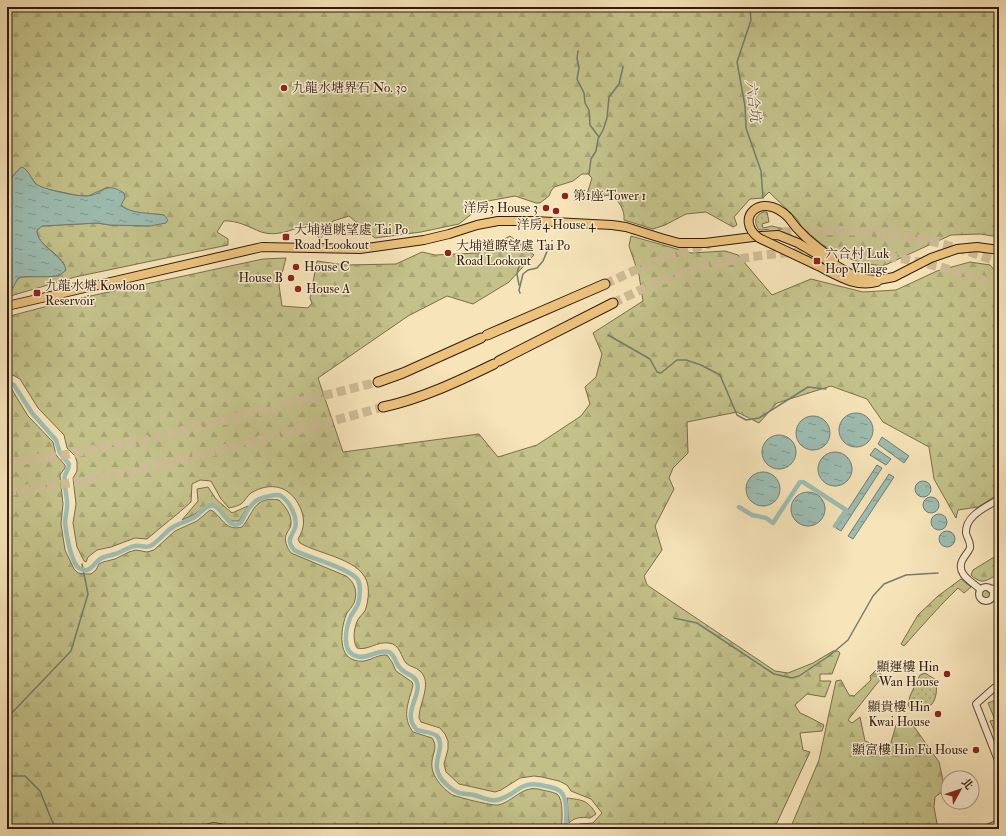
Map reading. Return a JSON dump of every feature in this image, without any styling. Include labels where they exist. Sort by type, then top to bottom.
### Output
[{"type":"highway","points":[[378,382],[410,370],[484,336],[605,284]]},
{"type":"highway","points":[[383,407],[437,389],[496,362],[614,303]]},
{"type":"main road","points":[[849,273],[799,232],[784,212],[767,205],[760,206],[750,215],[749,226],[753,233],[759,238],[858,284],[866,285],[894,277],[932,258],[957,249],[977,247],[999,250]]},
{"type":"main road","points":[[7,306],[262,247],[360,249],[424,240],[498,221],[534,221],[612,225],[679,243],[705,243],[778,235],[798,243],[849,273],[866,278],[885,280]]},
{"type":"street","points":[[980,589],[964,576],[960,566],[968,552],[970,545],[966,532],[970,520],[979,510],[999,499]]},
{"type":"street","points":[[980,589],[985,587],[990,589],[999,588]]},
{"type":"street","points":[[980,589],[978,596],[985,602],[999,597]]},
{"type":"street","points":[[990,589],[993,593],[990,600]]},
{"type":"street","points":[[994,688],[976,704],[999,763]]},
{"type":"street","points":[[985,829],[999,823]]},
{"type":"street","points":[[202,829],[209,826],[217,826],[228,829]]},
{"type":"green space","points":[[7,7],[999,7],[999,237],[980,234],[951,235],[883,266],[861,263],[843,256],[821,244],[802,227],[796,218],[769,192],[763,198],[750,199],[734,217],[737,225],[733,227],[706,212],[686,214],[665,225],[653,229],[624,220],[624,213],[621,206],[610,195],[583,199],[588,191],[592,178],[588,174],[582,174],[573,181],[554,187],[549,196],[540,203],[515,196],[488,201],[459,224],[421,232],[375,238],[349,216],[333,221],[320,239],[307,224],[273,234],[261,232],[238,223],[224,221],[217,232],[228,239],[228,245],[75,277],[7,297],[7,288],[12,287],[21,277],[58,276],[65,271],[65,266],[62,261],[41,241],[38,236],[37,230],[42,226],[97,223],[110,225],[150,226],[164,215],[141,213],[125,208],[121,205],[121,203],[125,198],[108,187],[88,196],[80,196],[42,188],[36,184],[25,169],[20,168],[7,183]]},
{"type":"green space","points":[[763,212],[767,212],[769,222],[762,224],[763,228],[772,226],[784,229],[759,230],[756,225],[756,218]]},
{"type":"green space","points":[[510,236],[534,255],[509,282],[473,304],[447,296],[408,316],[318,378],[343,452],[479,434],[498,457],[537,445],[581,416],[590,404],[585,387],[596,377],[602,354],[593,333],[643,301],[639,275],[629,246],[631,236],[691,253],[725,251],[738,255],[772,295],[811,279],[863,292],[896,290],[937,271],[970,262],[990,265],[999,275],[999,494],[978,507],[958,510],[956,518],[934,479],[929,447],[883,422],[867,399],[831,386],[777,403],[759,423],[737,412],[687,422],[688,453],[673,468],[669,478],[674,489],[655,526],[662,550],[644,576],[647,585],[775,671],[788,673],[813,663],[833,651],[838,651],[840,653],[832,674],[820,674],[820,681],[831,681],[825,697],[807,694],[795,705],[800,713],[824,725],[822,731],[800,733],[803,750],[810,752],[774,829],[574,829],[579,824],[593,823],[602,813],[591,799],[571,791],[567,785],[559,781],[534,776],[520,778],[495,792],[459,784],[446,772],[444,764],[448,749],[448,741],[445,734],[440,728],[421,722],[419,718],[425,687],[424,676],[420,671],[406,663],[398,648],[393,644],[380,643],[361,649],[357,648],[354,641],[354,633],[359,618],[366,609],[368,600],[368,586],[365,577],[350,564],[300,543],[298,539],[304,523],[302,511],[296,500],[285,490],[273,487],[258,489],[251,493],[241,504],[229,508],[221,499],[211,481],[200,480],[192,484],[191,502],[147,539],[135,538],[111,547],[97,550],[88,557],[86,562],[84,561],[77,547],[73,523],[76,504],[73,478],[77,471],[77,462],[75,456],[67,448],[64,435],[38,408],[20,379],[7,372],[7,318],[67,301],[263,259],[286,258],[279,285],[282,306],[308,308],[312,303],[310,298],[317,261],[345,265],[396,264],[422,252],[435,255],[478,253]]},
{"type":"green space","points":[[7,386],[11,388],[28,416],[53,442],[56,455],[65,465],[65,468],[60,475],[63,504],[61,524],[65,550],[74,569],[78,573],[91,574],[96,570],[99,564],[115,559],[129,552],[136,550],[147,552],[154,550],[175,531],[197,521],[210,510],[229,526],[237,528],[242,527],[259,503],[270,499],[279,500],[286,508],[291,521],[285,541],[291,553],[346,576],[354,585],[356,592],[355,599],[347,613],[342,632],[345,652],[349,657],[359,661],[387,655],[396,671],[412,682],[413,685],[407,709],[407,720],[413,732],[432,738],[434,741],[435,747],[432,766],[434,775],[440,784],[451,794],[474,801],[495,805],[505,803],[526,790],[531,789],[555,793],[559,797],[562,805],[561,829],[7,829]]},
{"type":"green space","points":[[208,487],[216,499],[232,513],[248,506],[239,521],[231,521],[217,506],[212,504],[182,520],[198,501],[197,489]]},
{"type":"green space","points":[[999,554],[999,574],[985,581],[979,580],[971,575],[973,570]]},
{"type":"green space","points":[[961,579],[971,587],[964,593],[958,588],[904,646],[901,644],[918,615],[938,596]]},
{"type":"green space","points":[[987,588],[990,589],[990,599],[983,600],[980,599],[979,592],[980,589]]},
{"type":"green space","points":[[876,670],[883,676],[848,720],[852,723],[860,717],[865,741],[875,745],[890,746],[896,725],[910,721],[939,762],[941,770],[940,794],[935,797],[934,807],[938,829],[790,829],[819,760],[836,681],[841,680],[849,695],[854,696],[871,680],[870,676]]},
{"type":"green space","points":[[925,673],[936,680],[934,700],[931,705],[911,710],[908,705],[910,696],[920,675]]},
{"type":"green space","points":[[998,699],[998,740],[990,721],[995,720],[988,703]]},
{"type":"green space","points":[[567,798],[577,799],[587,803],[596,814],[590,818],[576,819],[569,823]]},
{"type":"water","name":"九龍水塘 Kowloon Reservoir","points":[[22,167],[36,184],[45,188],[82,196],[93,195],[108,188],[117,189],[124,193],[125,198],[121,205],[125,208],[135,212],[164,215],[168,220],[166,223],[150,226],[110,225],[97,223],[42,226],[37,230],[38,235],[45,245],[60,259],[66,269],[63,273],[58,275],[46,277],[21,277],[18,278],[13,288],[7,288],[7,183]]},
{"type":"water","points":[[853,413],[859,413],[863,414],[870,420],[873,430],[872,437],[866,444],[859,447],[853,447],[849,446],[842,440],[839,433],[839,427],[840,423],[846,416]]},
{"type":"water","points":[[810,416],[816,416],[820,417],[827,423],[830,433],[829,440],[823,447],[816,450],[810,450],[806,449],[799,443],[796,436],[796,430],[797,426],[803,419]]},
{"type":"water","points":[[776,435],[782,435],[786,436],[793,442],[796,452],[795,459],[789,466],[782,469],[776,469],[772,468],[765,462],[762,455],[762,449],[763,445],[769,438]]},
{"type":"water","points":[[882,437],[909,456],[904,463],[878,444]]},
{"type":"water","points":[[875,448],[891,459],[886,465],[870,455]]},
{"type":"water","points":[[832,452],[838,452],[842,453],[849,459],[852,469],[851,476],[845,483],[838,486],[832,486],[828,485],[821,479],[818,472],[818,466],[819,462],[825,455]]},
{"type":"water","points":[[877,465],[882,468],[841,531],[836,528]]},
{"type":"water","points":[[760,472],[766,472],[770,473],[777,479],[780,489],[779,496],[773,503],[766,506],[760,506],[756,505],[749,499],[746,492],[746,486],[747,482],[753,475]]},
{"type":"water","points":[[889,474],[894,477],[853,539],[848,536]]},
{"type":"water","points":[[923,481],[930,486],[931,489],[926,496],[923,497],[916,492],[915,489],[920,482]]},
{"type":"water","points":[[805,492],[811,492],[815,493],[822,499],[825,509],[824,516],[818,523],[811,526],[805,526],[801,525],[794,519],[791,512],[791,506],[792,502],[798,495]]},
{"type":"water","points":[[931,497],[938,502],[939,505],[934,512],[931,513],[924,508],[923,505],[928,498]]},
{"type":"water","points":[[939,514],[946,519],[947,522],[942,529],[939,530],[932,525],[931,522],[936,515]]},
{"type":"water","points":[[947,531],[954,536],[955,539],[950,546],[947,547],[940,542],[939,539],[944,532]]},
{"type":"waterway","name":"六合坑","points":[[750,7],[751,20],[737,62],[745,106],[746,128],[761,171],[763,198]]},
{"type":"waterway","points":[[578,51],[577,58],[579,68],[577,79],[584,93],[585,103],[589,110],[590,125],[599,137]]},
{"type":"waterway","points":[[589,174],[591,159],[596,151],[598,139],[607,118],[609,97],[619,84],[623,67]]},
{"type":"waterway","points":[[520,293],[519,290],[523,274],[528,270],[537,268],[543,261],[548,249]]},
{"type":"waterway","points":[[519,266],[517,274],[519,285]]},
{"type":"waterway","points":[[608,335],[650,359],[657,372],[661,373],[677,360],[686,360],[701,365],[720,375],[737,415],[746,420],[759,418],[808,387],[826,389]]},
{"type":"waterway","points":[[7,382],[14,385],[32,413],[56,440],[60,453],[69,464],[65,475],[67,505],[65,523],[71,554],[79,568],[83,570],[90,569],[104,557],[132,547],[150,546],[158,541],[167,531],[195,517],[207,507],[216,507],[231,523],[235,525],[241,522],[250,507],[258,500],[274,495],[281,496],[287,502],[294,515],[296,524],[290,541],[294,550],[347,571],[358,580],[360,589],[359,601],[350,618],[346,633],[346,645],[348,650],[351,654],[360,657],[385,651],[389,652],[399,667],[403,671],[413,676],[416,680],[418,685],[411,710],[412,724],[417,730],[437,736],[440,741],[437,764],[437,770],[440,777],[449,787],[457,792],[491,800],[505,798],[529,784],[557,789],[563,794],[566,803],[565,829]]},
{"type":"waterway","points":[[739,507],[752,515],[766,518],[773,523],[800,482]]},
{"type":"waterway","points":[[803,482],[846,510],[835,526]]},
{"type":"waterway","points":[[7,718],[71,651],[88,594],[82,564]]},
{"type":"waterway","points":[[674,618],[697,623],[774,674],[792,678],[799,676],[829,656],[848,640],[873,596],[884,584],[906,575],[938,573]]},
{"type":"waterway","points":[[7,776],[25,776],[40,791],[52,821],[57,829]]},
{"type":"waterway","points":[[838,829],[843,824]]},
{"type":"tunnel","points":[[769,233],[828,230],[886,234],[943,244],[999,263]]},
{"type":"tunnel","points":[[605,284],[656,261],[710,244]]},
{"type":"tunnel","points":[[613,303],[660,281],[689,271],[728,261],[767,255],[806,252],[845,252],[884,256],[923,263],[961,273],[999,286]]},
{"type":"tunnel","points":[[7,462],[64,455],[141,441],[378,382]]},
{"type":"tunnel","points":[[7,491],[85,481],[136,470],[319,425],[383,407]]},
{"type":"place","name":"九龍水塘界石 No. 30","points":[[284,88]]},
{"type":"place","name":"第1座 Tower 1","points":[[565,196]]},
{"type":"place","name":"洋房3 House 3","points":[[546,208]]},
{"type":"place","name":"洋房4 House 4","points":[[556,211]]},
{"type":"place","name":"大埔道眺望處 Tai Po Road Lookout","points":[[286,237]]},
{"type":"place","name":"大埔道瞭望處 Tai Po Road Lookout","points":[[448,253]]},
{"type":"place","name":"六合村 Luk Hop Village","points":[[817,261]]},
{"type":"place","name":"House C","points":[[296,267]]},
{"type":"place","name":"House B","points":[[291,278]]},
{"type":"place","name":"House A","points":[[298,289]]},
{"type":"place","name":"九龍水塘 Kowloon Reservoir","points":[[37,293]]},
{"type":"place","name":"顯運樓 Hin Wan House","points":[[947,674]]},
{"type":"place","name":"顯貴樓 Hin Kwai House","points":[[938,714]]},
{"type":"place","name":"顯富樓 Hin Fu House","points":[[976,750]]}]
